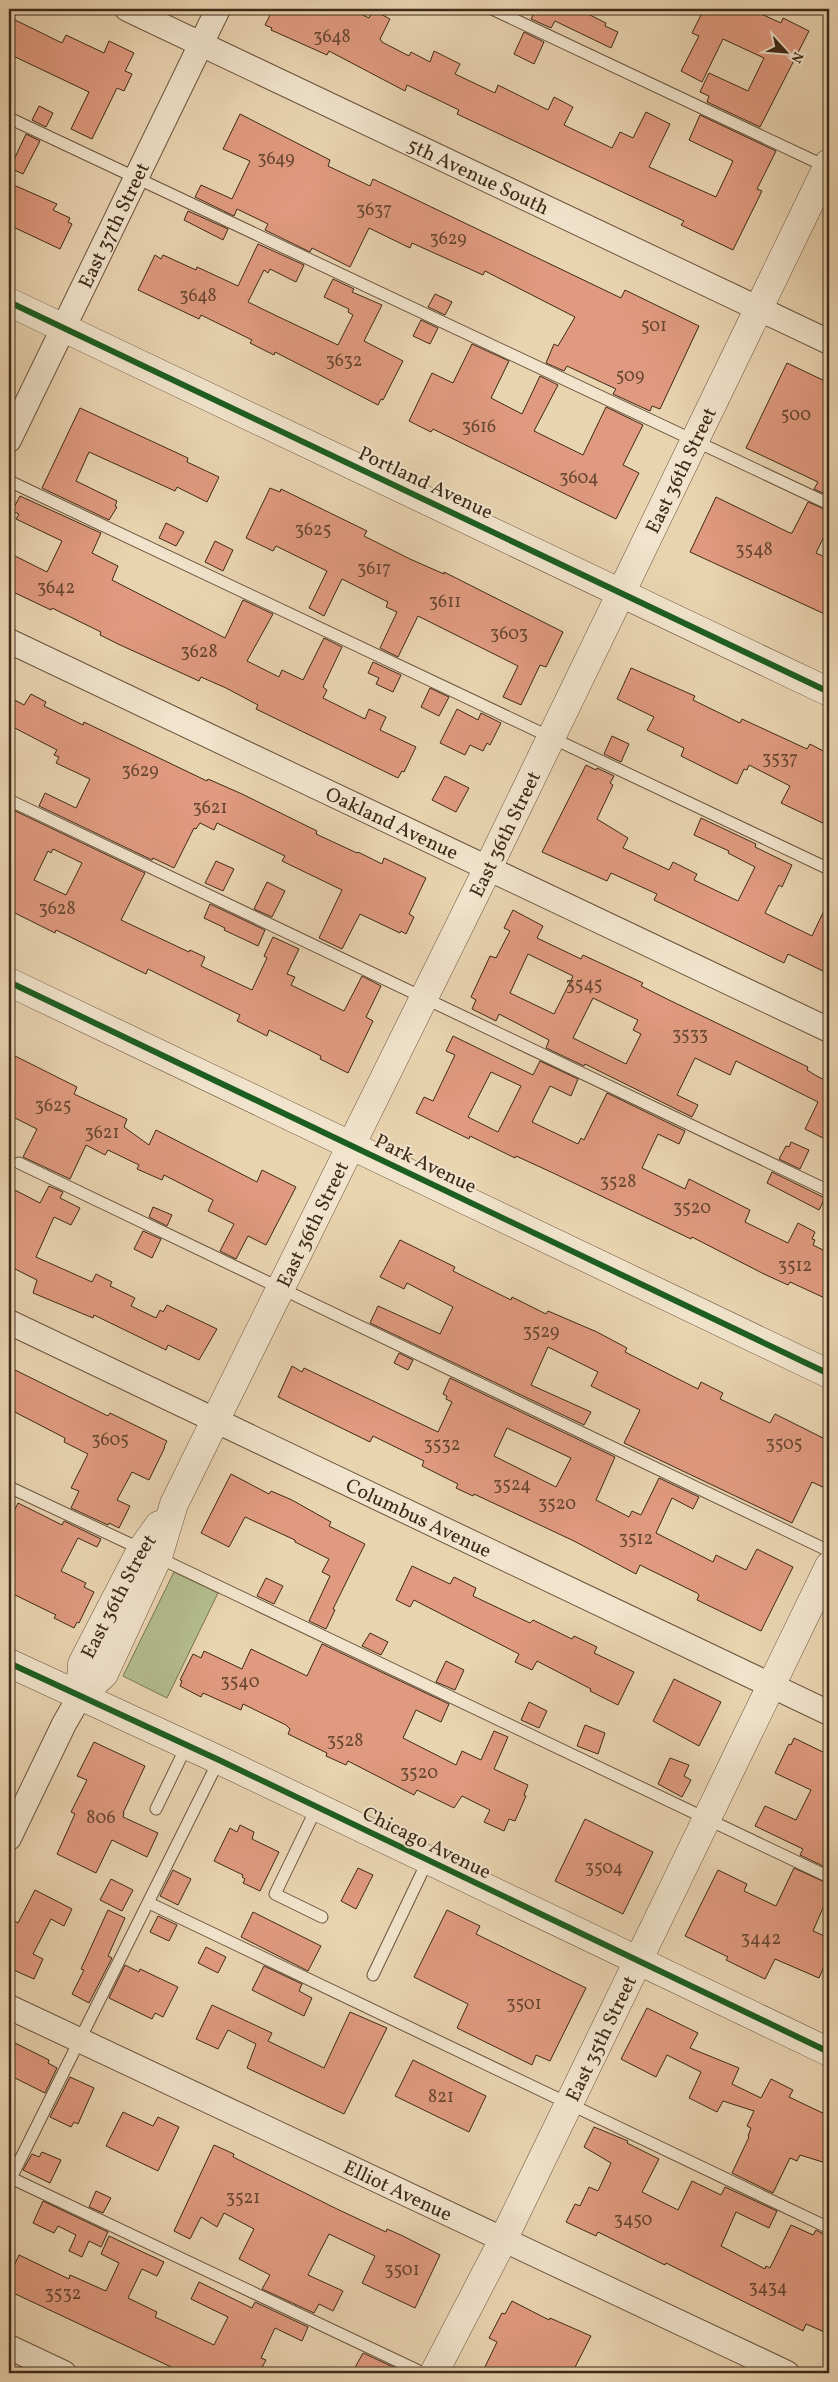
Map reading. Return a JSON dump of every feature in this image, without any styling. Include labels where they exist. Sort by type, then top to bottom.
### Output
[{"type":"street","name":"5th Avenue South","points":[[127,9],[829,342]]},
{"type":"street","name":"East 37th Street","points":[[9,440],[218,9]]},
{"type":"street","name":"East 36th Street","points":[[9,1838],[64,1724],[80,1696],[104,1674],[150,1553],[488,868],[829,166]]},
{"type":"street","name":"Portland Avenue","points":[[9,302],[829,692]]},
{"type":"street","name":"Oakland Avenue","points":[[9,641],[829,1030]]},
{"type":"street","name":"Park Avenue","points":[[9,982],[829,1374]]},
{"type":"street","name":"Columbus Avenue","points":[[9,1322],[829,1713]]},
{"type":"street","name":"East 35th Street","points":[[434,2373],[503,2240],[567,2104],[639,1962],[829,1566]]},
{"type":"street","name":"Chicago Avenue","points":[[9,1663],[220,1760],[829,2052]]},
{"type":"street","name":"Elliot Avenue","points":[[9,2007],[787,2373]]},
{"type":"street","points":[[9,2347],[64,2373]]},
{"type":"lane","points":[[492,9],[829,166]]},
{"type":"lane","points":[[9,118],[829,504]]},
{"type":"lane","points":[[9,481],[829,869]]},
{"type":"lane","points":[[9,800],[829,1190]]},
{"type":"lane","points":[[19,1163],[829,1551]]},
{"type":"lane","points":[[9,1487],[829,1877]]},
{"type":"lane","points":[[156,1809],[188,1745]]},
{"type":"lane","points":[[220,1760],[10,2180],[423,2373]]},
{"type":"lane","points":[[317,1807],[275,1894],[322,1917]]},
{"type":"lane","points":[[373,1975],[428,1860]]},
{"type":"lane","points":[[149,1903],[829,2228]]},
{"type":"green space","points":[[174,1572],[218,1593],[167,1698],[123,1676]]},
{"type":"building","points":[[273,9],[350,9],[369,18],[373,10],[390,19],[380,39],[382,42],[409,56],[411,52],[430,62],[434,51],[460,64],[455,74],[495,93],[498,85],[548,110],[554,97],[573,107],[564,125],[612,148],[620,132],[633,138],[646,112],[670,124],[649,167],[716,197],[733,161],[689,140],[700,115],[776,151],[757,189],[762,191],[733,250],[681,225],[684,221],[457,114],[459,110],[407,85],[405,91],[329,51],[327,55],[271,30],[272,28],[265,25]]},
{"type":"building","points":[[530,9],[578,9],[606,23],[605,26],[618,32],[611,48],[555,21],[551,28],[531,19],[535,11]]},
{"type":"building","points":[[704,9],[750,9],[781,23],[783,18],[809,31],[760,127],[707,102],[709,96],[700,92],[709,73],[748,91],[764,58],[723,39],[702,82],[681,71],[699,36],[692,33]]},
{"type":"building","points":[[9,17],[62,43],[66,35],[104,53],[109,41],[134,53],[125,71],[132,74],[124,91],[117,88],[92,139],[71,129],[89,92],[9,54]]},
{"type":"building","points":[[524,32],[544,42],[534,64],[514,54]]},
{"type":"building","points":[[39,106],[53,113],[46,127],[32,120]]},
{"type":"building","points":[[240,114],[330,160],[328,166],[370,186],[373,179],[621,298],[625,290],[699,326],[660,409],[652,406],[650,411],[613,394],[616,389],[567,366],[564,371],[546,363],[554,344],[558,346],[575,317],[485,271],[483,275],[412,243],[410,248],[369,228],[350,267],[312,248],[310,252],[265,230],[268,224],[237,209],[234,216],[195,197],[201,185],[232,199],[250,161],[223,149]]},
{"type":"building","points":[[26,134],[40,141],[23,174],[10,168]]},
{"type":"building","points":[[9,183],[57,204],[53,210],[70,218],[68,222],[72,224],[60,249],[9,225]]},
{"type":"building","points":[[188,211],[228,229],[223,240],[184,220]]},
{"type":"building","points":[[258,244],[304,265],[296,282],[270,269],[268,273],[264,270],[248,302],[338,345],[353,315],[348,312],[349,309],[324,297],[333,279],[354,289],[352,292],[382,305],[364,341],[403,361],[383,400],[381,399],[378,405],[275,352],[274,355],[250,343],[252,340],[201,315],[199,319],[138,290],[155,255],[161,259],[163,255],[196,270],[197,267],[238,286]]},
{"type":"building","points":[[435,294],[452,302],[445,315],[428,307]]},
{"type":"building","points":[[421,320],[438,328],[430,344],[413,336]]},
{"type":"building","points":[[472,344],[509,361],[491,398],[522,414],[540,376],[558,385],[534,431],[583,455],[606,407],[643,425],[623,465],[639,473],[616,519],[433,429],[431,432],[409,421],[432,373],[453,383]]},
{"type":"building","points":[[787,363],[829,383],[829,496],[814,489],[818,482],[746,448]]},
{"type":"building","points":[[80,408],[188,458],[187,462],[219,477],[207,502],[177,487],[175,491],[89,452],[76,481],[117,501],[115,506],[117,507],[109,520],[42,488]]},
{"type":"building","points":[[270,488],[280,492],[281,489],[367,531],[364,536],[410,559],[444,574],[444,572],[563,632],[546,667],[540,665],[521,705],[503,697],[518,666],[418,616],[398,657],[380,648],[397,612],[386,607],[388,602],[342,579],[324,616],[309,608],[327,571],[276,546],[273,551],[246,538]]},
{"type":"building","points":[[20,496],[101,533],[92,553],[118,566],[112,580],[225,638],[243,600],[273,614],[247,661],[279,677],[282,670],[303,680],[324,638],[342,647],[323,687],[327,690],[323,698],[365,719],[369,709],[386,717],[380,730],[416,747],[404,772],[402,771],[398,778],[256,709],[258,705],[226,688],[201,677],[199,681],[118,644],[100,635],[101,632],[52,608],[51,610],[9,590],[9,553],[47,572],[62,541],[16,519],[19,514],[12,511]]},
{"type":"building","points":[[716,497],[790,533],[792,533],[808,502],[829,511],[829,526],[816,553],[829,559],[829,616],[690,552]]},
{"type":"building","points":[[166,523],[184,532],[176,546],[159,538]]},
{"type":"building","points":[[215,541],[233,550],[223,571],[205,562]]},
{"type":"building","points":[[373,662],[401,675],[393,692],[376,684],[379,678],[368,673]]},
{"type":"building","points":[[631,668],[695,696],[693,700],[740,723],[742,719],[807,749],[810,744],[829,754],[829,826],[781,803],[790,786],[749,765],[747,770],[744,769],[737,784],[681,756],[684,748],[647,730],[654,717],[617,699]]},
{"type":"building","points":[[430,688],[449,697],[439,716],[421,707]]},
{"type":"building","points":[[31,694],[46,702],[44,706],[83,725],[84,722],[207,781],[208,779],[242,794],[317,831],[316,834],[382,864],[384,858],[426,878],[409,914],[414,917],[406,934],[360,914],[342,949],[319,938],[342,890],[282,861],[285,856],[217,823],[214,830],[200,823],[196,829],[194,828],[174,868],[153,858],[152,860],[39,806],[45,793],[76,808],[90,779],[56,763],[59,757],[54,755],[57,750],[9,725],[9,697],[24,705]]},
{"type":"building","points":[[457,709],[478,720],[481,713],[501,723],[490,745],[487,743],[483,751],[470,745],[465,755],[440,743]]},
{"type":"building","points":[[612,736],[629,744],[621,762],[604,754]]},
{"type":"building","points":[[586,765],[614,776],[610,783],[613,785],[597,819],[628,838],[623,848],[669,870],[673,862],[697,874],[694,880],[738,901],[755,867],[728,853],[729,851],[694,835],[701,818],[756,844],[755,847],[792,865],[782,887],[779,885],[765,913],[812,936],[829,900],[829,962],[825,972],[788,954],[784,963],[654,900],[657,894],[611,873],[607,881],[542,852]]},
{"type":"building","points":[[445,776],[469,788],[456,812],[432,800]]},
{"type":"building","points":[[9,808],[145,873],[121,920],[189,952],[190,950],[205,957],[201,966],[252,990],[267,958],[264,956],[273,937],[299,949],[287,974],[295,977],[291,985],[344,1011],[362,976],[381,986],[366,1017],[373,1021],[348,1073],[320,1059],[321,1056],[269,1030],[267,1036],[237,1021],[240,1015],[148,969],[146,974],[56,930],[55,933],[9,910]],"holes":[[[53,849],[82,863],[66,895],[34,880],[48,851],[51,853]]]},
{"type":"building","points":[[216,861],[234,869],[223,891],[205,883]]},
{"type":"building","points":[[267,882],[285,891],[272,917],[254,909]]},
{"type":"building","points":[[210,904],[265,930],[258,946],[204,918]]},
{"type":"building","points":[[513,910],[543,926],[537,938],[581,959],[583,955],[643,983],[641,986],[808,1067],[807,1070],[828,1082],[829,1079],[829,1141],[805,1129],[818,1102],[736,1061],[730,1075],[695,1058],[677,1095],[698,1105],[692,1117],[585,1064],[584,1066],[546,1048],[549,1040],[499,1014],[496,1021],[472,1009],[476,1000],[471,997],[490,956],[496,958],[510,931],[504,928]],"holes":[[[528,954],[573,976],[554,1014],[510,993]],[[593,998],[638,1020],[633,1030],[641,1034],[626,1064],[573,1038]]]},
{"type":"building","points":[[453,1036],[533,1075],[540,1061],[578,1079],[571,1096],[550,1086],[532,1122],[578,1144],[581,1138],[584,1140],[607,1093],[685,1131],[679,1144],[658,1134],[642,1168],[685,1189],[689,1179],[750,1210],[745,1222],[788,1243],[798,1223],[815,1232],[812,1239],[815,1240],[813,1245],[829,1253],[829,1300],[790,1282],[788,1285],[692,1237],[691,1239],[551,1172],[516,1156],[515,1158],[470,1136],[469,1139],[416,1113],[424,1097],[433,1101],[455,1055],[446,1051]],"holes":[[[491,1072],[521,1086],[498,1132],[468,1117]]]},
{"type":"building","points":[[13,1055],[77,1087],[74,1094],[127,1119],[124,1127],[149,1145],[156,1130],[257,1182],[262,1170],[296,1187],[266,1245],[248,1236],[236,1259],[220,1251],[234,1224],[208,1211],[213,1200],[164,1175],[162,1180],[137,1169],[139,1165],[108,1150],[105,1155],[86,1145],[70,1179],[23,1157],[37,1129],[9,1115],[9,1065]]},
{"type":"building","points":[[791,1142],[809,1150],[800,1169],[779,1159],[786,1146],[789,1147]]},
{"type":"building","points":[[772,1172],[825,1198],[819,1210],[767,1183]]},
{"type":"building","points":[[49,1186],[63,1192],[60,1198],[80,1208],[71,1225],[54,1217],[36,1257],[92,1282],[96,1274],[112,1282],[110,1286],[135,1298],[131,1306],[156,1318],[160,1310],[163,1312],[167,1305],[217,1329],[199,1360],[168,1345],[166,1350],[94,1315],[93,1318],[33,1293],[37,1280],[9,1266],[9,1187],[40,1203]]},
{"type":"building","points":[[153,1207],[172,1215],[167,1226],[149,1217]]},
{"type":"building","points":[[143,1231],[161,1239],[152,1258],[134,1249]]},
{"type":"building","points":[[400,1240],[455,1267],[453,1271],[511,1300],[512,1297],[546,1314],[548,1311],[597,1332],[627,1348],[625,1352],[698,1389],[701,1382],[723,1393],[720,1399],[770,1423],[775,1414],[829,1441],[829,1490],[812,1482],[792,1523],[624,1443],[640,1410],[591,1386],[598,1372],[548,1347],[531,1385],[591,1412],[584,1425],[370,1323],[378,1306],[440,1334],[453,1307],[407,1283],[404,1289],[380,1277]]},
{"type":"building","points":[[399,1353],[413,1360],[408,1370],[394,1363]]},
{"type":"building","points":[[292,1366],[302,1372],[304,1368],[438,1432],[452,1402],[446,1399],[447,1396],[443,1394],[450,1378],[615,1457],[596,1500],[629,1517],[632,1511],[641,1515],[659,1478],[699,1497],[693,1509],[672,1498],[656,1533],[713,1562],[716,1555],[746,1570],[757,1549],[793,1567],[761,1631],[697,1600],[699,1595],[697,1593],[640,1565],[636,1574],[574,1541],[474,1494],[473,1496],[456,1488],[458,1484],[422,1466],[424,1461],[373,1436],[370,1442],[278,1397]],"holes":[[[507,1428],[571,1458],[556,1487],[494,1456]]]},
{"type":"building","points":[[9,1367],[108,1416],[110,1413],[167,1441],[149,1480],[132,1472],[117,1500],[130,1506],[119,1528],[71,1508],[79,1491],[71,1488],[88,1454],[64,1442],[65,1438],[9,1409]]},
{"type":"building","points":[[231,1474],[269,1494],[271,1491],[292,1500],[331,1522],[329,1526],[365,1544],[333,1609],[335,1610],[326,1629],[309,1621],[330,1576],[322,1572],[329,1559],[295,1542],[295,1540],[245,1517],[229,1547],[201,1533]]},
{"type":"building","points":[[18,1503],[62,1525],[64,1521],[101,1539],[97,1547],[78,1538],[61,1571],[86,1583],[84,1587],[94,1592],[79,1623],[77,1622],[74,1628],[54,1618],[56,1615],[9,1592],[9,1522]]},
{"type":"building","points":[[412,1566],[450,1584],[454,1577],[476,1588],[473,1596],[530,1623],[533,1620],[572,1639],[574,1636],[597,1647],[594,1653],[634,1672],[618,1705],[537,1661],[532,1670],[515,1662],[519,1654],[414,1600],[410,1607],[396,1600]]},
{"type":"building","points":[[266,1578],[283,1586],[274,1604],[257,1596]]},
{"type":"building","points":[[370,1633],[388,1642],[381,1655],[362,1646]]},
{"type":"building","points":[[322,1644],[449,1704],[441,1722],[416,1710],[403,1738],[456,1765],[462,1751],[481,1760],[494,1731],[508,1737],[494,1769],[528,1785],[524,1795],[526,1796],[515,1821],[509,1819],[504,1831],[484,1822],[490,1810],[462,1796],[454,1808],[417,1790],[414,1795],[348,1761],[346,1765],[326,1756],[327,1753],[288,1734],[290,1729],[286,1725],[243,1704],[241,1710],[203,1693],[201,1697],[180,1686],[182,1681],[180,1680],[193,1654],[201,1658],[204,1651],[242,1669],[251,1649],[307,1676]]},
{"type":"building","points":[[446,1661],[464,1670],[455,1690],[436,1682]]},
{"type":"building","points":[[674,1679],[721,1702],[699,1746],[653,1721]]},
{"type":"building","points":[[529,1702],[547,1711],[539,1728],[521,1720]]},
{"type":"building","points":[[585,1725],[605,1733],[598,1754],[577,1746]]},
{"type":"building","points":[[794,1738],[829,1755],[829,1869],[800,1855],[803,1849],[755,1826],[765,1806],[796,1820],[811,1790],[775,1773],[789,1744],[791,1745]]},
{"type":"building","points":[[94,1742],[145,1766],[123,1813],[123,1817],[158,1833],[147,1857],[112,1840],[96,1873],[57,1854],[75,1814],[71,1812],[87,1780],[77,1776]]},
{"type":"building","points":[[670,1758],[689,1765],[684,1776],[691,1780],[682,1797],[658,1784]]},
{"type":"building","points":[[585,1819],[653,1852],[623,1914],[555,1881]]},
{"type":"building","points":[[240,1825],[254,1832],[252,1839],[279,1852],[260,1891],[243,1883],[245,1879],[242,1877],[243,1875],[214,1861],[230,1828],[237,1832]]},
{"type":"building","points":[[358,1868],[373,1875],[356,1909],[341,1901]]},
{"type":"building","points":[[794,1868],[829,1884],[829,1894],[813,1931],[829,1938],[829,1955],[819,1978],[775,1959],[765,1979],[726,1960],[728,1957],[685,1936],[718,1870],[747,1884],[744,1891],[776,1906]]},
{"type":"building","points":[[173,1870],[191,1879],[178,1905],[160,1896]]},
{"type":"building","points":[[111,1879],[133,1890],[122,1911],[100,1900]]},
{"type":"building","points":[[35,1890],[72,1909],[64,1926],[51,1919],[33,1954],[43,1959],[34,1979],[9,1968],[9,1918],[18,1923]]},
{"type":"building","points":[[108,1910],[125,1918],[108,1956],[112,1958],[89,2003],[72,1994],[84,1970],[81,1969]]},
{"type":"building","points":[[447,1910],[480,1926],[476,1934],[586,1988],[550,2061],[536,2055],[532,2065],[457,2028],[468,2004],[414,1977]]},
{"type":"building","points":[[253,1912],[321,1946],[308,1971],[241,1937]]},
{"type":"building","points":[[158,1916],[177,1925],[169,1941],[150,1932]]},
{"type":"building","points":[[206,1947],[226,1957],[218,1973],[198,1963]]},
{"type":"building","points":[[125,1965],[139,1972],[140,1969],[178,1987],[163,2017],[155,2013],[152,2019],[109,1998]]},
{"type":"building","points":[[264,1966],[302,1984],[299,1991],[312,1998],[304,2016],[252,1990]]},
{"type":"building","points":[[212,2005],[272,2033],[268,2041],[324,2068],[350,2012],[387,2028],[344,2114],[247,2068],[256,2044],[228,2030],[218,2049],[196,2039]]},
{"type":"building","points":[[647,2008],[698,2033],[690,2048],[739,2068],[732,2084],[761,2098],[771,2079],[793,2090],[789,2097],[829,2116],[829,2164],[800,2155],[797,2161],[790,2158],[773,2193],[732,2173],[749,2137],[751,2128],[747,2126],[754,2111],[723,2101],[717,2112],[689,2098],[701,2072],[667,2055],[656,2077],[621,2059]]},
{"type":"building","points":[[9,2040],[49,2060],[48,2063],[57,2068],[45,2093],[9,2075]]},
{"type":"building","points":[[413,2060],[486,2096],[469,2132],[395,2096]]},
{"type":"building","points":[[70,2077],[94,2088],[78,2124],[74,2122],[71,2127],[50,2117]]},
{"type":"building","points":[[123,2112],[153,2126],[158,2117],[179,2127],[158,2171],[106,2146]]},
{"type":"building","points":[[594,2127],[628,2141],[627,2143],[659,2159],[642,2192],[678,2210],[692,2181],[721,2195],[725,2187],[777,2211],[769,2228],[736,2212],[721,2246],[765,2269],[766,2266],[770,2268],[791,2225],[813,2235],[816,2230],[829,2237],[829,2334],[806,2324],[803,2331],[666,2263],[665,2265],[598,2232],[596,2236],[566,2222],[575,2204],[580,2206],[589,2187],[598,2191],[611,2163],[584,2147]]},
{"type":"building","points":[[214,2145],[234,2154],[233,2157],[337,2209],[386,2232],[387,2229],[403,2236],[440,2255],[415,2308],[362,2283],[375,2256],[329,2234],[308,2275],[343,2291],[333,2311],[319,2304],[314,2313],[262,2289],[270,2275],[239,2259],[254,2229],[224,2213],[217,2227],[201,2217],[190,2239],[174,2231]]},
{"type":"building","points":[[42,2152],[61,2160],[50,2183],[23,2170],[32,2154],[39,2157]]},
{"type":"building","points":[[96,2191],[111,2198],[103,2213],[89,2207]]},
{"type":"building","points":[[43,2201],[108,2232],[101,2247],[89,2241],[82,2257],[69,2251],[76,2235],[58,2226],[54,2233],[33,2223]]},
{"type":"building","points":[[109,2236],[164,2262],[157,2276],[142,2269],[128,2298],[157,2312],[155,2317],[214,2345],[228,2317],[191,2299],[199,2282],[252,2308],[255,2302],[308,2327],[302,2341],[275,2328],[261,2358],[266,2360],[259,2373],[184,2373],[9,2291],[9,2276],[19,2255],[69,2279],[70,2275],[106,2291],[119,2263],[101,2254]]},
{"type":"building","points":[[512,2301],[549,2320],[550,2318],[591,2336],[572,2373],[482,2373],[497,2342],[489,2338],[502,2313],[505,2314]]},
{"type":"building","points":[[363,2353],[406,2373],[352,2373]]},
{"type":"cycle path","points":[[9,302],[829,692]]},
{"type":"cycle path","points":[[9,982],[829,1374]]},
{"type":"cycle path","points":[[9,1663],[219,1760],[829,2052]]}]
